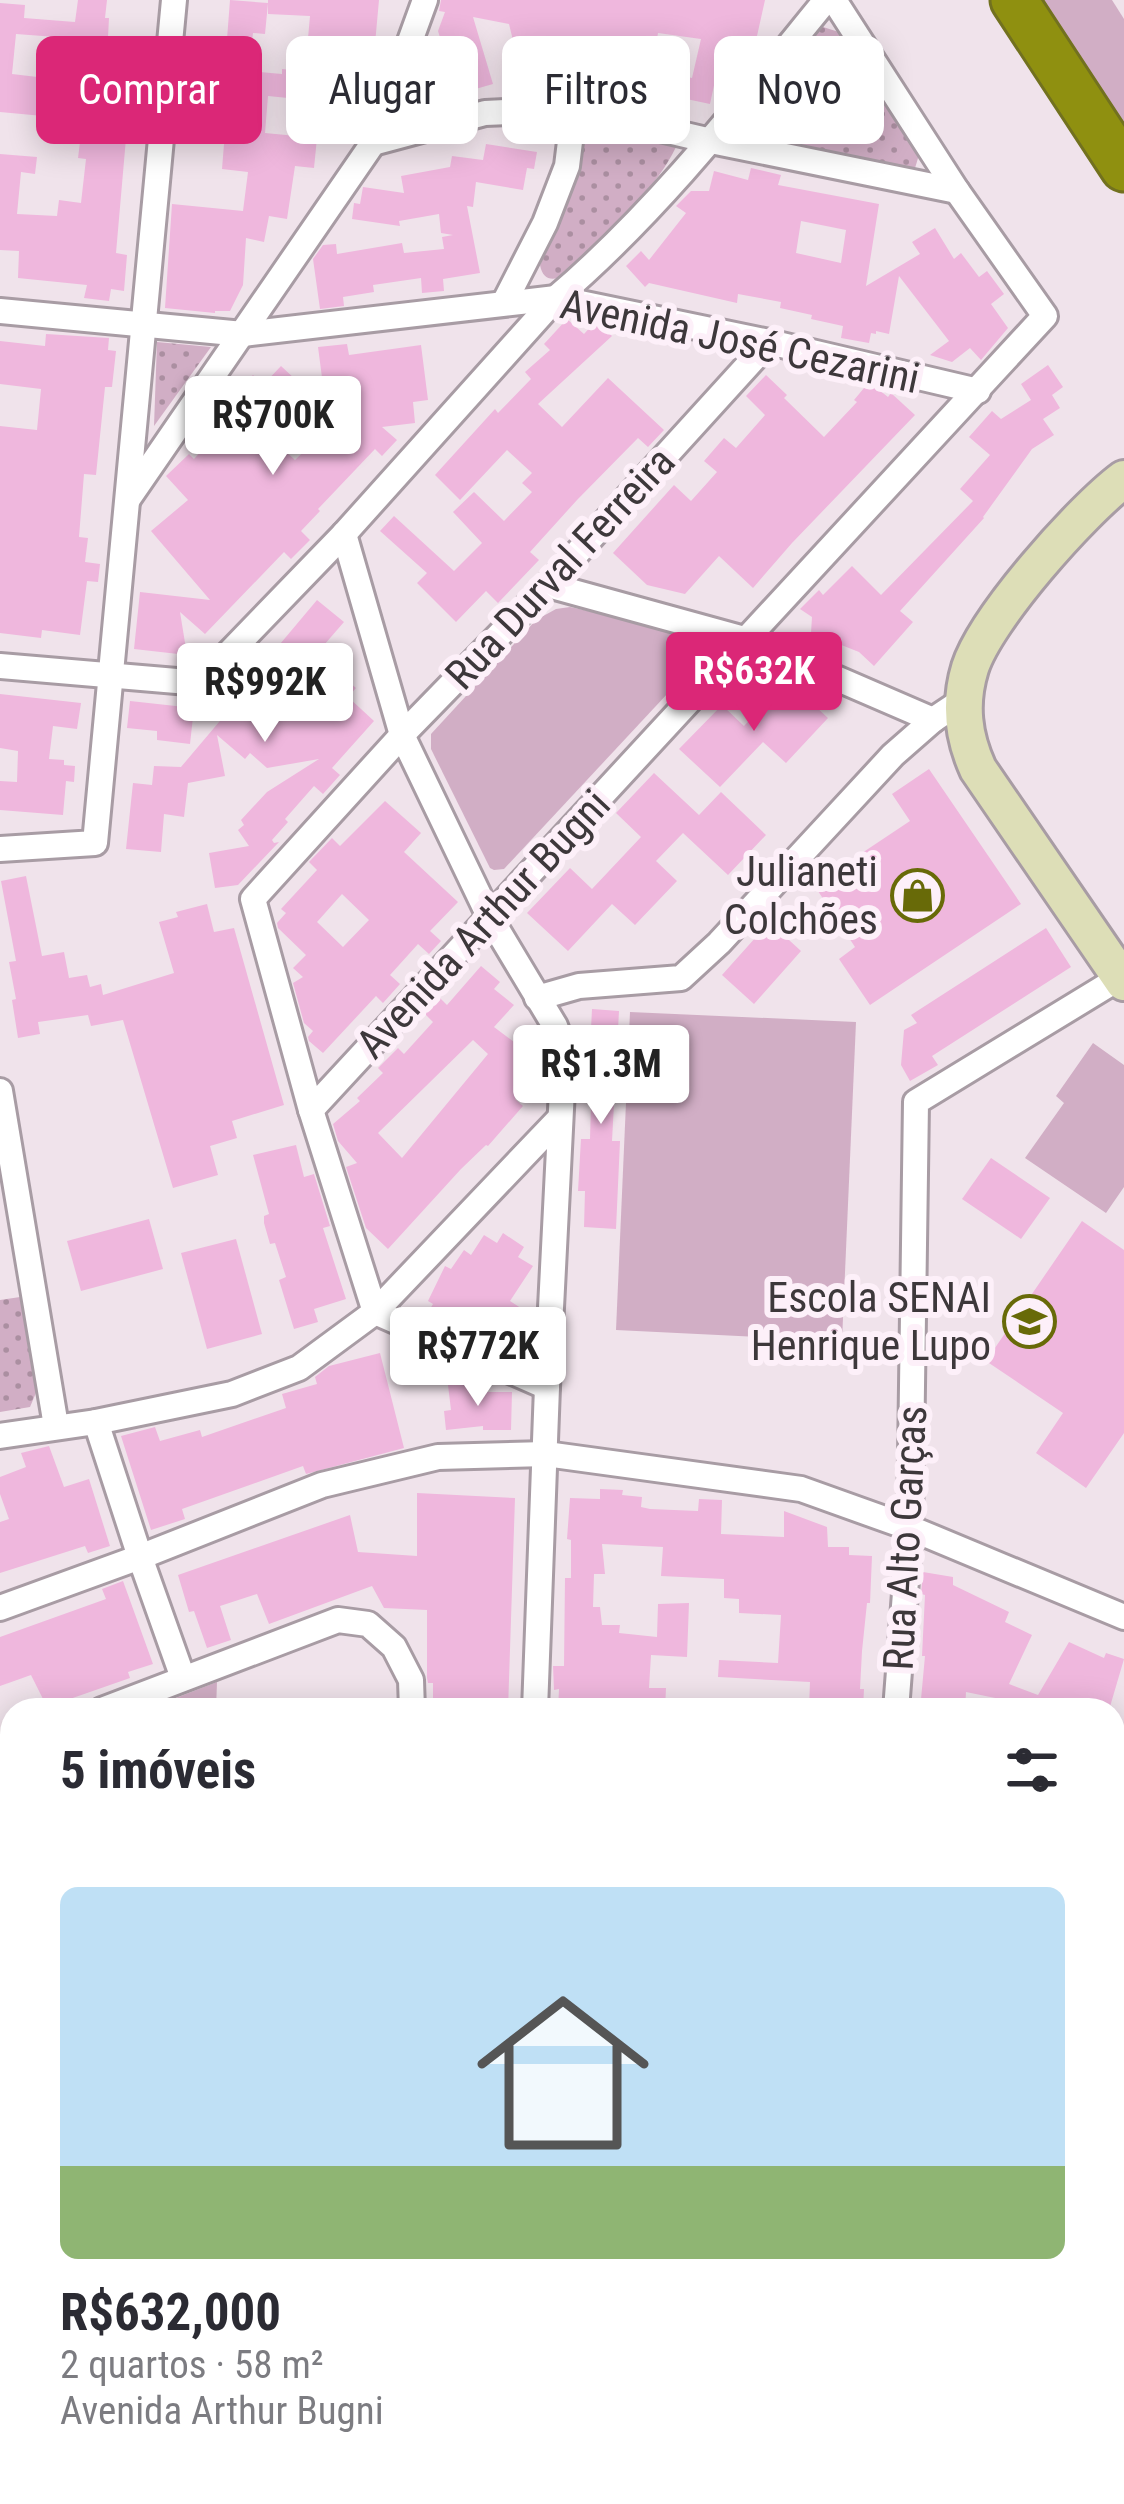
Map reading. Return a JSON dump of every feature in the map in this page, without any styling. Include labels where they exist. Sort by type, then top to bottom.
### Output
[{"type":"highway","points":[[1014,0],[1124,168]]},
{"type":"main road","points":[[1122,979],[978,769],[967,746],[963,720],[948,710],[985,639],[1011,602],[1077,522],[1124,479]]},
{"type":"street","points":[[0,849],[95,843],[174,0]]},
{"type":"street","points":[[412,36],[425,0]]},
{"type":"street","points":[[0,666],[200,683],[344,533],[556,298],[589,270],[711,141],[830,0],[957,191]]},
{"type":"street","points":[[690,136],[957,191]]},
{"type":"street","points":[[127,501],[372,144]]},
{"type":"street","points":[[504,304],[545,224],[567,166],[570,144]]},
{"type":"street","name":"Avenida Arthur Bugni","points":[[311,1110],[1045,316],[957,191]]},
{"type":"street","name":"Avenida José Cezarini","points":[[0,310],[243,334],[556,298],[978,391]]},
{"type":"street","name":"Rua Durval Ferreira","points":[[311,1110],[253,898],[769,342]]},
{"type":"street","points":[[344,533],[402,735],[489,916],[555,1026],[564,1050],[536,1698]]},
{"type":"street","points":[[548,585],[748,640],[948,710]]},
{"type":"street","points":[[537,998],[579,986],[681,978],[893,755],[948,710]]},
{"type":"street","name":"Rua Alto Garças","points":[[897,1698],[910,1528],[916,1102],[1122,979]]},
{"type":"street","points":[[0,1091],[56,1426]]},
{"type":"street","points":[[311,1110],[375,1312],[547,1387]]},
{"type":"street","points":[[0,1436],[232,1394],[299,1368],[375,1312],[559,1119]]},
{"type":"street","points":[[96,1422],[183,1678]]},
{"type":"street","points":[[0,1608],[322,1485],[438,1457],[546,1454],[801,1489],[910,1528],[1124,1617]]},
{"type":"street","points":[[132,1698],[338,1620],[368,1624],[394,1647],[411,1680],[412,1698]]},
{"type":"shaded area","points":[[1029,0],[1112,0],[1124,19],[1124,145]]},
{"type":"shaded area","points":[[823,27],[844,36],[810,36]]},
{"type":"shaded area","points":[[884,100],[919,155],[915,168],[907,171],[785,144],[884,144]]},
{"type":"shaded area","points":[[583,144],[676,147],[626,214],[566,275],[549,278],[540,265],[566,207]]},
{"type":"shaded area","points":[[157,342],[211,347],[154,426]]},
{"type":"shaded area","points":[[570,607],[707,637],[710,648],[504,869],[494,870],[431,749],[431,734],[536,620]]},
{"type":"shaded area","points":[[630,1012],[856,1022],[842,1341],[616,1330]]},
{"type":"shaded area","points":[[1093,1043],[1124,1065],[1124,1187],[1106,1213],[1025,1158],[1064,1103],[1056,1096]]},
{"type":"shaded area","points":[[20,1297],[38,1388],[30,1407],[0,1412],[0,1300]]},
{"type":"shaded area","points":[[217,1682],[216,1698],[176,1698]]},
{"type":"building","points":[[78,0],[107,0],[108,36],[16,34],[12,74],[36,77],[36,115],[0,112],[0,3],[25,5],[24,18],[75,22]]},
{"type":"building","points":[[230,0],[268,3],[265,34],[227,36]]},
{"type":"building","points":[[268,0],[379,0],[376,36],[308,36],[310,16],[268,14]]},
{"type":"building","points":[[441,0],[765,0],[757,36],[714,36],[710,104],[690,100],[690,78],[701,39],[658,33],[512,36],[509,24],[473,17],[493,84],[478,88],[478,36],[440,36],[445,12],[439,11]]},
{"type":"building","points":[[286,69],[286,98],[268,96],[265,133],[286,135],[286,144],[316,144],[314,168],[295,166],[287,219],[269,216],[264,242],[246,238],[243,285],[230,311],[165,308],[172,204],[243,211],[248,172],[222,169],[224,144],[262,144],[262,72],[282,74]]},
{"type":"building","points":[[80,144],[126,144],[116,253],[127,255],[124,291],[111,289],[109,301],[84,298],[87,285],[18,278],[19,251],[0,250],[0,154],[37,157],[35,174],[21,172],[17,214],[57,216],[59,200],[81,203],[86,159],[78,158]]},
{"type":"building","points":[[486,144],[537,152],[534,169],[527,168],[523,190],[476,182],[473,207],[467,206],[480,273],[443,279],[444,291],[422,293],[421,278],[373,285],[374,292],[343,297],[344,306],[320,309],[313,259],[323,245],[336,244],[337,254],[402,243],[404,253],[444,249],[442,237],[453,235],[441,233],[439,214],[399,221],[400,226],[352,219],[363,187],[404,193],[401,176],[450,167],[452,156],[483,160]]},
{"type":"building","points":[[751,168],[781,175],[778,185],[879,204],[866,286],[920,254],[912,242],[935,228],[954,259],[961,253],[979,277],[987,271],[1004,294],[991,304],[1008,328],[981,360],[970,348],[952,362],[930,355],[949,341],[899,276],[889,334],[871,333],[869,343],[841,338],[843,326],[780,308],[781,302],[738,294],[737,303],[649,283],[645,287],[626,266],[641,251],[649,260],[686,213],[676,206],[691,191],[709,191],[714,171],[748,180]],"holes":[[[801,221],[846,230],[841,263],[796,253]]]},
{"type":"building","points":[[567,319],[584,334],[594,323],[612,336],[538,404],[562,427],[608,378],[664,430],[648,447],[638,438],[577,500],[530,552],[539,560],[498,603],[486,591],[456,622],[417,583],[427,573],[380,531],[394,516],[454,571],[482,543],[453,512],[474,492],[504,521],[532,492],[522,483],[532,473],[507,450],[460,500],[435,475],[495,409],[498,413],[531,379],[525,372],[550,350],[544,344]]},
{"type":"building","points":[[46,334],[109,338],[108,350],[116,351],[112,387],[105,387],[96,475],[84,474],[79,537],[88,538],[85,562],[100,564],[98,582],[87,581],[80,635],[42,630],[41,638],[0,633],[0,426],[37,430],[41,389],[0,384],[0,341],[45,346]]},
{"type":"building","points":[[347,344],[349,355],[421,345],[428,400],[413,402],[415,423],[382,427],[397,440],[382,456],[375,449],[301,531],[310,540],[291,559],[284,552],[205,634],[180,612],[187,655],[134,649],[140,592],[210,600],[151,531],[188,500],[166,476],[189,454],[194,459],[219,431],[205,417],[253,375],[263,385],[281,366],[326,408],[318,347]],"holes":[[[296,411],[321,435],[295,460],[270,437]]]},
{"type":"building","points":[[1048,365],[1063,387],[1052,395],[1060,408],[1043,419],[1054,435],[1032,449],[984,518],[900,611],[913,622],[874,666],[859,652],[811,633],[812,617],[800,609],[819,590],[823,595],[852,566],[881,595],[973,501],[960,489],[990,455],[969,437],[992,411],[1001,419],[1031,400],[1021,384]]},
{"type":"building","points":[[766,375],[824,437],[869,382],[888,397],[891,393],[915,415],[753,588],[719,556],[685,594],[647,585],[613,553],[674,485],[691,501],[717,472],[704,461],[724,438],[736,448],[765,415],[746,396]]},
{"type":"building","points":[[317,600],[344,622],[324,645],[344,661],[336,671],[356,688],[348,697],[374,721],[332,768],[340,775],[323,794],[314,786],[272,840],[279,842],[238,885],[215,888],[209,853],[249,846],[238,830],[244,825],[241,820],[267,792],[319,759],[267,768],[250,753],[245,759],[217,735],[225,776],[188,783],[184,817],[164,814],[161,852],[126,849],[133,783],[152,785],[154,766],[181,767],[241,696],[232,688],[248,669],[253,673]]},
{"type":"building","points":[[787,680],[828,718],[786,763],[763,742],[720,787],[679,749],[722,705],[744,726]]},
{"type":"building","points":[[0,694],[81,703],[77,729],[53,726],[49,759],[75,766],[74,782],[66,781],[63,815],[0,810],[0,781],[17,782],[18,751],[0,748]]},
{"type":"building","points":[[130,701],[194,708],[190,744],[157,740],[157,731],[127,728]]},
{"type":"building","name":"Julianeti Colchões","points":[[929,769],[1021,904],[870,1005],[839,959],[855,947],[814,885],[910,821],[892,794]]},
{"type":"building","points":[[654,773],[699,815],[721,792],[766,835],[728,875],[683,833],[656,861],[677,881],[635,925],[612,904],[568,951],[527,913],[570,868],[592,889],[641,837],[616,813]]},
{"type":"building","points":[[385,801],[421,833],[404,852],[458,902],[430,931],[441,941],[429,954],[418,944],[390,975],[400,984],[383,1003],[376,996],[323,1053],[309,1041],[313,1031],[304,1023],[293,983],[303,977],[293,968],[306,955],[277,923],[286,913],[281,909],[317,870],[309,862],[332,838],[340,846]],"holes":[[[342,894],[369,920],[343,947],[317,922]]]},
{"type":"building","points":[[26,876],[42,956],[64,952],[69,978],[87,975],[90,987],[101,984],[103,995],[174,973],[159,922],[178,917],[176,912],[207,904],[214,932],[234,928],[284,1105],[232,1121],[237,1138],[210,1146],[218,1175],[173,1188],[123,1020],[91,1026],[88,1015],[38,1022],[40,1034],[18,1038],[9,962],[16,961],[1,881]]},
{"type":"building","points":[[765,918],[801,951],[754,1004],[722,975],[756,937],[751,932]]},
{"type":"building","points":[[1046,928],[1071,967],[932,1056],[938,1065],[910,1081],[901,1065],[904,1030],[917,1023],[911,1015]]},
{"type":"building","points":[[481,966],[500,982],[494,989],[514,1005],[494,1027],[537,1059],[515,1088],[520,1093],[515,1099],[523,1106],[388,1249],[366,1228],[346,1167],[357,1163],[338,1141],[333,1124],[383,1073],[378,1068],[398,1048],[404,1054],[433,1022],[425,1014],[440,998],[447,1005]],"holes":[[[473,1040],[488,1054],[402,1158],[378,1133]]]},
{"type":"building","points":[[592,1009],[619,1011],[612,1141],[620,1141],[616,1229],[584,1227],[585,1191],[578,1191],[581,1139],[590,1139]]},
{"type":"building","points":[[296,1145],[304,1177],[314,1174],[330,1226],[323,1228],[346,1299],[314,1309],[318,1322],[294,1329],[279,1280],[286,1277],[264,1223],[269,1214],[253,1155]]},
{"type":"building","points":[[991,1158],[1050,1198],[1021,1239],[962,1199]]},
{"type":"building","points":[[149,1219],[163,1269],[81,1291],[67,1241]]},
{"type":"building","points":[[1082,1221],[1124,1250],[1124,1433],[1086,1488],[1036,1453],[1063,1413],[986,1361]]},
{"type":"building","points":[[503,1233],[524,1247],[518,1257],[533,1266],[510,1301],[533,1316],[522,1331],[518,1328],[506,1351],[429,1311],[433,1304],[428,1301],[445,1266],[451,1269],[464,1250],[471,1255],[484,1235],[497,1243]]},
{"type":"building","points":[[236,1239],[262,1334],[207,1349],[181,1253]]},
{"type":"building","points":[[380,1353],[404,1448],[306,1474],[303,1466],[182,1509],[185,1519],[151,1530],[121,1436],[155,1427],[160,1441],[200,1430],[202,1437],[286,1408],[282,1394],[317,1384],[315,1377],[329,1366]]},
{"type":"building","points":[[471,1383],[472,1392],[512,1392],[511,1430],[483,1430],[483,1426],[446,1430],[444,1411],[451,1410],[448,1385]]},
{"type":"building","points":[[49,1446],[64,1487],[89,1479],[110,1546],[88,1553],[85,1546],[0,1573],[0,1522],[9,1519],[0,1477],[26,1467],[21,1453]]},
{"type":"building","points":[[600,1489],[623,1490],[622,1495],[642,1497],[641,1507],[698,1511],[699,1499],[722,1500],[721,1534],[784,1537],[784,1511],[827,1527],[828,1547],[849,1547],[849,1555],[872,1556],[862,1651],[864,1698],[809,1698],[810,1682],[718,1677],[719,1660],[778,1663],[781,1615],[739,1613],[739,1599],[724,1598],[724,1579],[661,1576],[663,1547],[602,1544],[605,1574],[594,1574],[593,1607],[600,1607],[602,1625],[620,1625],[619,1633],[657,1637],[658,1604],[689,1603],[687,1657],[651,1655],[649,1688],[666,1688],[666,1698],[559,1698],[553,1666],[564,1666],[565,1578],[571,1578],[570,1498],[600,1499]]},
{"type":"building","points":[[417,1493],[515,1498],[508,1698],[433,1698],[433,1683],[427,1678],[427,1610],[384,1608],[372,1586],[269,1624],[257,1594],[220,1606],[231,1640],[207,1648],[178,1575],[350,1515],[358,1552],[417,1556]]},
{"type":"building","points":[[923,1572],[953,1577],[953,1585],[1009,1612],[1005,1622],[1032,1635],[1009,1684],[1038,1695],[1069,1642],[1104,1658],[1106,1653],[1124,1659],[1113,1698],[995,1698],[966,1692],[966,1698],[921,1698],[925,1595],[921,1594]]},
{"type":"building","points":[[123,1581],[153,1664],[128,1672],[130,1678],[73,1698],[42,1698],[31,1675],[0,1686],[0,1637],[106,1599],[102,1589]]},
{"type":"place","name":"Julianeti Colchões","points":[[917,895]]},
{"type":"place","name":"Escola SENAI Henrique Lupo","points":[[1030,1321]]}]
